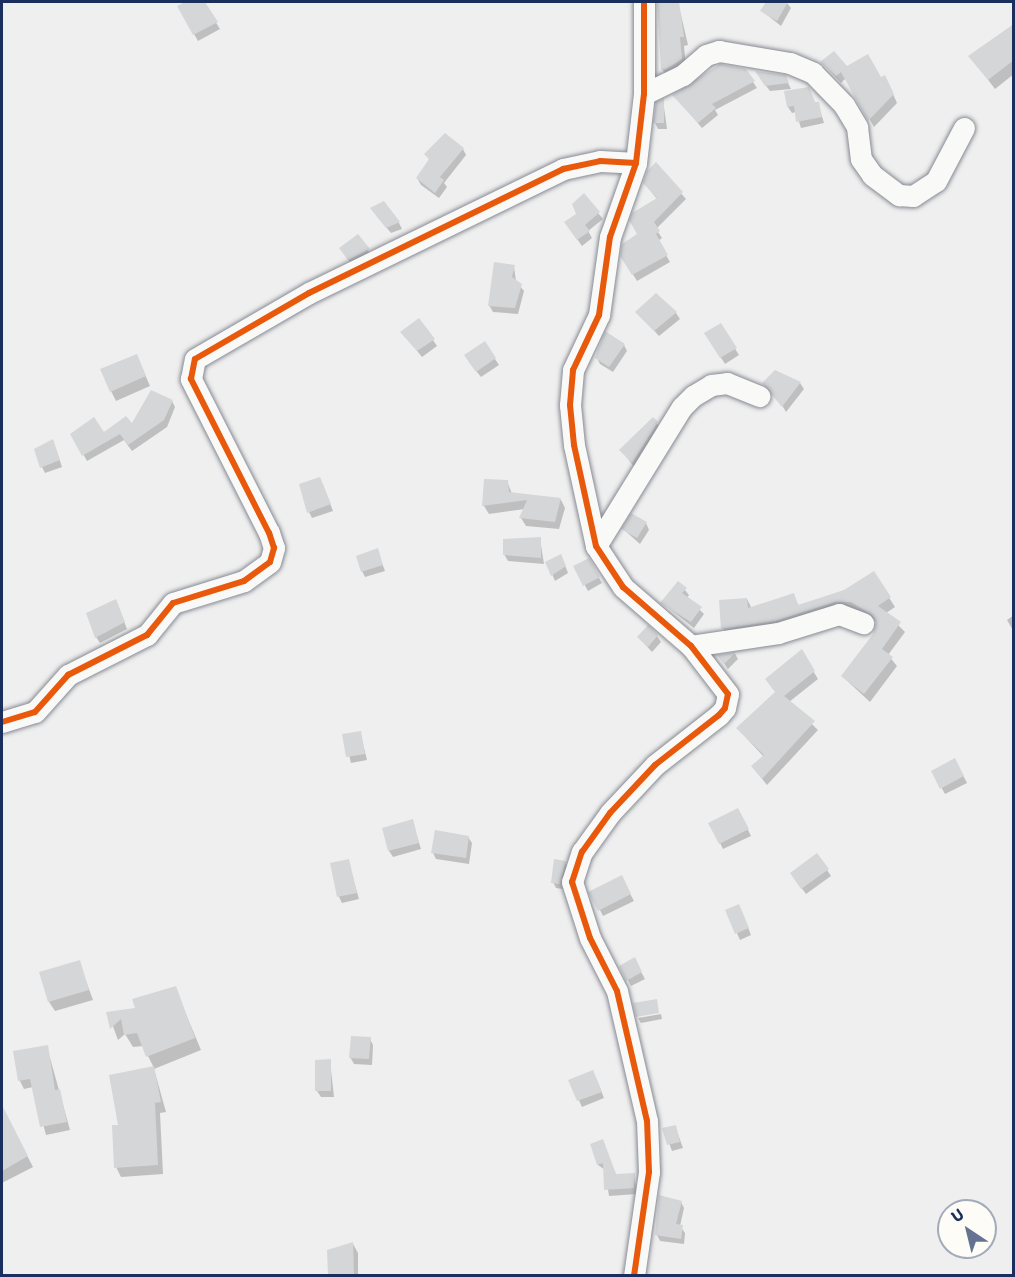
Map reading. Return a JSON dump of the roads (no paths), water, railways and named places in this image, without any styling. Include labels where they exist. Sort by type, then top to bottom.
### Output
[{"type":"street","points":[[634,1275],[648,1195],[647,1121],[616,991],[590,938],[572,882],[582,852],[610,813],[655,765],[725,708],[728,694],[691,646],[623,587],[596,546],[574,445],[570,386],[573,370],[599,315],[610,237],[636,163],[644,94],[644,2]]},
{"type":"street","points":[[644,94],[683,75],[706,55],[719,51],[790,63],[813,73],[844,105],[857,127],[861,159],[872,175],[899,195],[924,192],[936,181],[964,128]]},
{"type":"street","points":[[2,722],[35,712],[68,675],[147,635],[173,603],[244,581],[270,562],[274,548],[269,533],[191,379],[195,359],[309,292],[563,169],[600,161],[636,163]]},
{"type":"street","points":[[596,546],[682,407],[693,396],[711,385],[727,383],[760,396]]},
{"type":"street","points":[[691,646],[778,633],[838,614],[863,623]]}]
